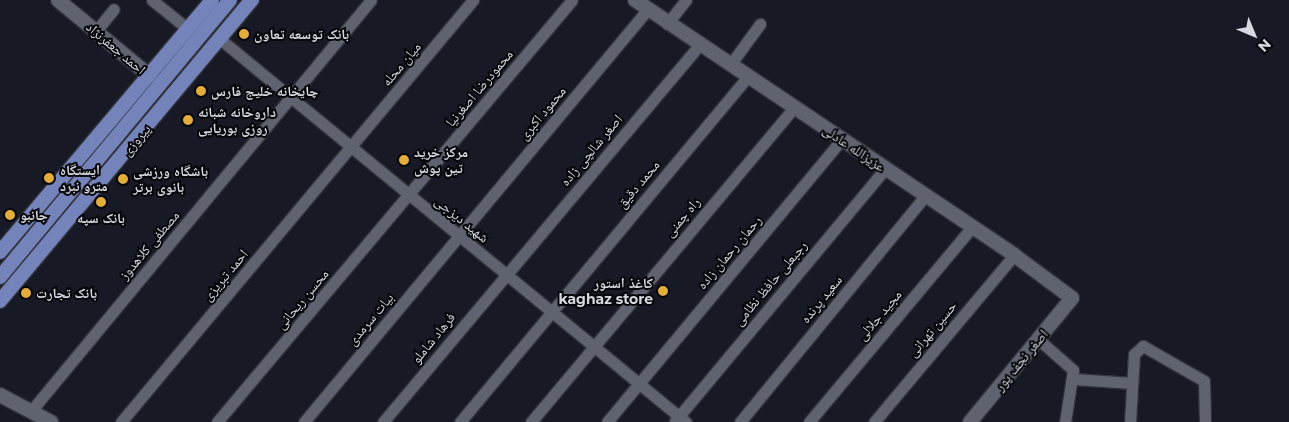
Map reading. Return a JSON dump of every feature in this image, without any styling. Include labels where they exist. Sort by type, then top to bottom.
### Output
[{"type":"main road","points":[[0,252],[82,155],[155,80],[188,29],[212,0]]},
{"type":"main road","name":"پیروزی","points":[[0,277],[81,180],[155,80],[230,0]]},
{"type":"main road","name":"پیروزی","points":[[0,301],[252,0]]},
{"type":"main road","name":"عزیزالله عادلی","points":[[635,0],[699,46],[748,76],[1014,254],[1072,298]]},
{"type":"main road","name":"احمد جعفرنژاد","points":[[66,2],[96,31],[155,80]]},
{"type":"main road","points":[[81,180],[82,155]]},
{"type":"main road","points":[[29,217],[56,211]]},
{"type":"main road","name":"اصغر نجف پور","points":[[970,422],[1072,298]]},
{"type":"main road","points":[[0,395],[40,418]]},
{"type":"street","points":[[152,0],[188,29]]},
{"type":"street","name":"مصطفی کلاهدوز","points":[[40,418],[290,98],[370,0]]},
{"type":"street","name":"میان محله","points":[[351,147],[473,0]]},
{"type":"street","name":"محمودرضا اصغرنیا","points":[[409,195],[572,0]]},
{"type":"street","points":[[667,24],[686,0]]},
{"type":"street","points":[[96,31],[114,8]]},
{"type":"street","name":"محمود اکبری","points":[[459,236],[648,9]]},
{"type":"street","points":[[730,65],[760,24]]},
{"type":"street","name":"شهید دیزجی","points":[[220,40],[639,384],[679,420]]},
{"type":"street","name":"اصغر شالچی زاده","points":[[505,274],[699,46]]},
{"type":"street","name":"محمد دقیق","points":[[460,422],[748,76]]},
{"type":"street","name":"راه چمنی","points":[[531,422],[794,107]]},
{"type":"street","name":"رحمان رحمان زاده","points":[[608,422],[841,140]]},
{"type":"street","name":"احمد تبریزی","points":[[121,422],[351,147]]},
{"type":"street","name":"رجبعلی حافظ نظامی","points":[[679,420],[886,169]]},
{"type":"street","name":"محسن ریحانی","points":[[217,422],[409,195]]},
{"type":"street","name":"سعید پرنده","points":[[740,422],[925,196]]},
{"type":"street","name":"مجید جلالی","points":[[808,422],[972,227]]},
{"type":"street","name":"بیات سرمدی","points":[[304,422],[459,236]]},
{"type":"street","name":"حسین تهرانی","points":[[874,422],[1014,254]]},
{"type":"street","name":"فرهاد شاملو","points":[[383,422],[505,274]]},
{"type":"street","points":[[1038,339],[1071,366],[1074,379],[1065,422]]},
{"type":"street","points":[[1130,422],[1134,354],[1139,348],[1150,346],[1201,379],[1206,389],[1205,422]]},
{"type":"street","points":[[1074,379],[1132,383]]},
{"type":"place","name":"بانک توسعه تعاون","points":[[244,34]]},
{"type":"place","name":"چایخانه خلیج فارس","points":[[201,91]]},
{"type":"place","name":"داروخانه شبانه روزی بوریایی","points":[[188,120]]},
{"type":"place","name":"مرکز خرید تین پوش","points":[[404,160]]},
{"type":"place","name":"ایستگاه مترو نبرد","points":[[49,178]]},
{"type":"place","name":"باشگاه ورزشی بانوی برتر","points":[[123,179]]},
{"type":"place","name":"بانک سپه","points":[[101,202]]},
{"type":"place","name":"جانبو","points":[[10,215]]},
{"type":"place","name":"کاغذ استور kaghaz store","points":[[663,291]]},
{"type":"place","name":"بانک تجارت","points":[[26,293]]}]
